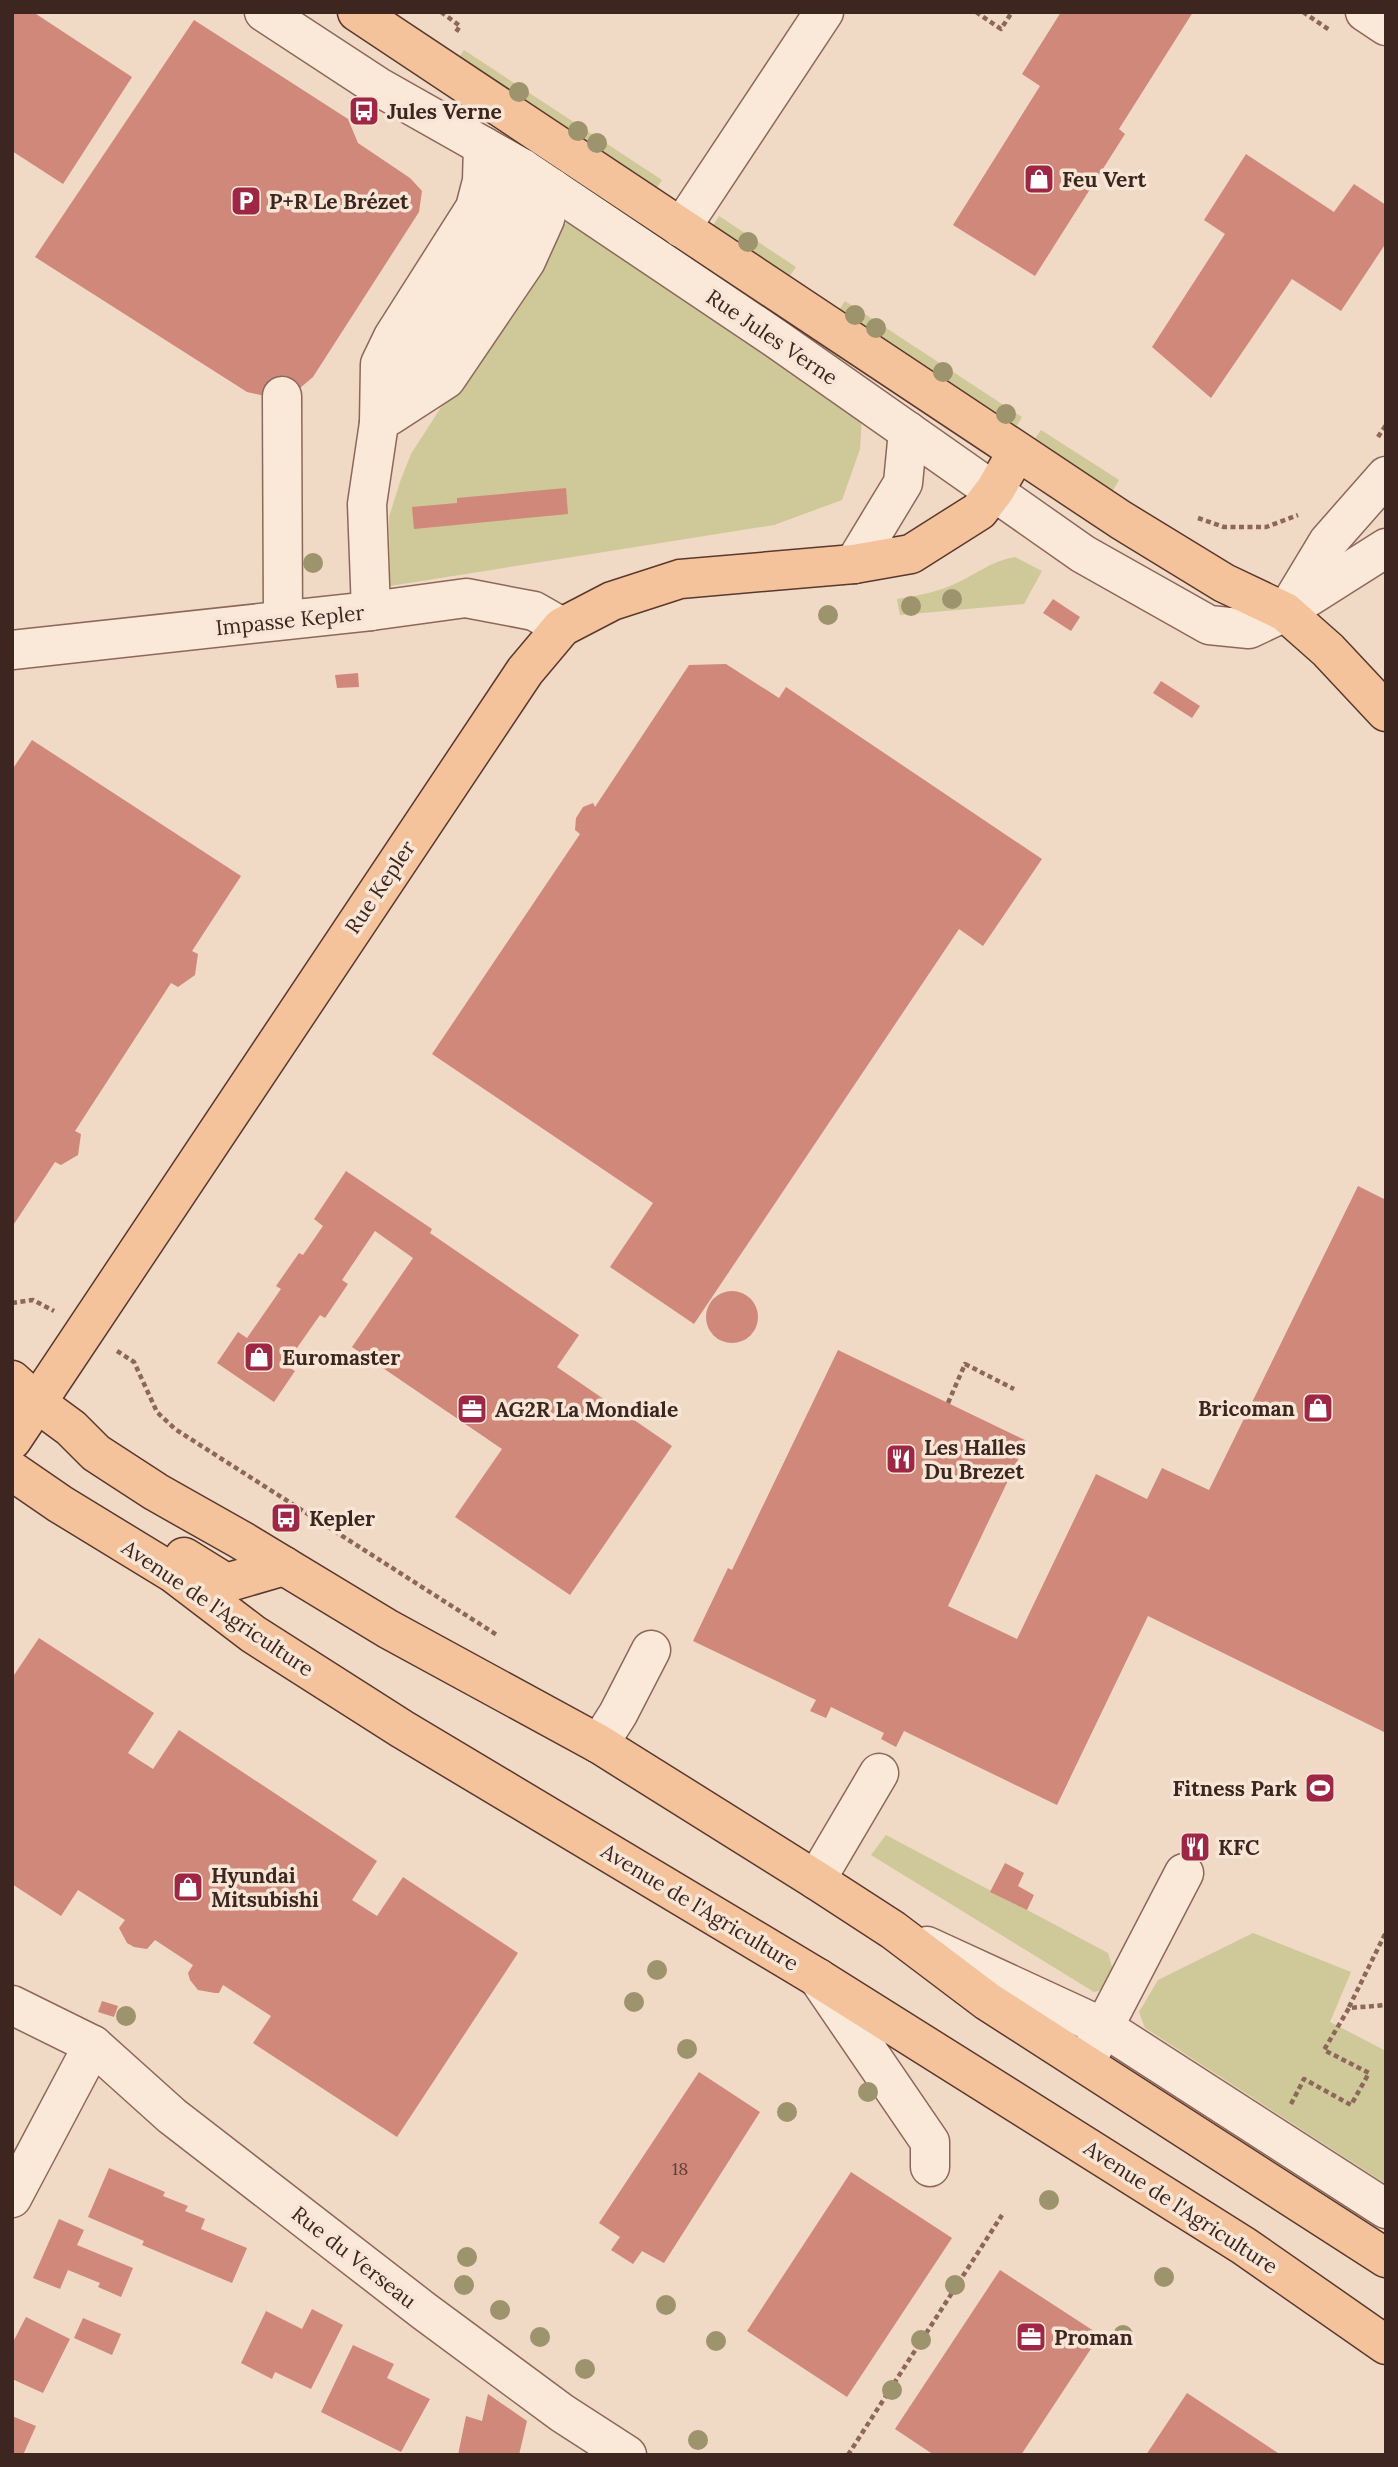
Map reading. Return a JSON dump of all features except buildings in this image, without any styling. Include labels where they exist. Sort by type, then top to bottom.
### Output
[{"type":"main road","name":"Rue Jules Verne","points":[[357,12],[1121,520],[1224,583],[1285,612],[1328,650],[1386,712]]},
{"type":"main road","name":"Rue Kepler","points":[[25,1391],[517,682],[562,627],[612,601],[681,579],[854,564],[911,554],[979,511],[995,491],[1017,452]]},
{"type":"main road","points":[[12,1440],[25,1391],[71,1428],[96,1453],[156,1492],[388,1629],[599,1744],[817,1880],[893,1930],[987,2001],[1386,2258]]},
{"type":"main road","name":"Avenue de l'Agriculture","points":[[12,1463],[43,1467],[226,1583],[284,1566]]},
{"type":"main road","name":"Avenue de l'Agriculture","points":[[12,1471],[60,1504],[173,1573],[253,1633],[402,1729],[818,1978],[1244,2246],[1386,2345]]},
{"type":"street","name":"Rue Jules Verne","points":[[264,12],[377,86],[537,178],[775,338],[1083,554],[1209,625],[1250,629],[1285,612]]},
{"type":"street","points":[[681,228],[824,12]]},
{"type":"street","points":[[1366,12],[1386,26]]},
{"type":"street","points":[[371,611],[367,504],[379,423],[380,364],[393,337],[475,208],[482,181],[483,146]]},
{"type":"street","points":[[379,423],[537,178]]},
{"type":"street","points":[[282,396],[284,620]]},
{"type":"street","points":[[854,564],[903,483],[908,431]]},
{"type":"street","points":[[1285,612],[1380,458]]},
{"type":"street","points":[[1285,612],[1386,548]]},
{"type":"street","name":"Impasse Kepler","points":[[12,650],[371,611],[466,598],[534,611],[562,627]]},
{"type":"street","points":[[599,1744],[618,1714],[651,1650]]},
{"type":"street","points":[[817,1880],[879,1773]]},
{"type":"street","points":[[1084,2062],[1105,2028],[1184,1874]]},
{"type":"street","points":[[893,1930],[1105,2028],[1386,2209]]},
{"type":"street","points":[[818,1978],[930,2142],[930,2167]]},
{"type":"street","name":"Rue du Verseau","points":[[12,2005],[93,2045],[172,2116],[413,2302],[562,2413],[627,2455]]},
{"type":"street","points":[[12,2198],[93,2045]]},
{"type":"path","points":[[976,12],[1001,29],[1012,12]]},
{"type":"path","points":[[1380,458],[1386,425]]},
{"type":"path","points":[[1188,515],[1224,527],[1266,527],[1309,510]]},
{"type":"path","points":[[12,1303],[33,1300],[59,1313]]},
{"type":"path","points":[[112,1347],[134,1362],[157,1412],[174,1429],[497,1635]]},
{"type":"path","points":[[948,1403],[965,1364],[1014,1389]]},
{"type":"path","points":[[1273,2136],[1304,2079],[1351,2105],[1369,2073],[1324,2050],[1349,2008],[1386,1932]]},
{"type":"path","points":[[1349,2008],[1386,2005]]},
{"type":"path","points":[[848,2455],[1002,2215]]},
{"type":"shaded area","points":[[464,50],[662,180],[656,189],[458,59]]},
{"type":"shaded area","points":[[719,216],[796,267],[789,277],[712,227]]},
{"type":"shaded area","points":[[571,221],[862,416],[860,449],[842,500],[774,525],[390,586],[389,517],[411,454],[557,227]]},
{"type":"shaded area","points":[[845,301],[1022,417],[1016,427],[839,310]]},
{"type":"shaded area","points":[[1041,430],[1119,480],[1113,490],[1034,440]]},
{"type":"shaded area","points":[[1015,557],[1042,571],[1024,604],[900,615],[897,599],[944,588],[998,562]]},
{"type":"shaded area","points":[[886,1835],[1108,1953],[1114,1974],[1109,1988],[1094,1992],[871,1855]]},
{"type":"shaded area","points":[[1253,1933],[1351,1972],[1330,2022],[1386,2051],[1386,2184],[1145,2028],[1139,2012],[1158,1980]]},
{"type":"place","name":"Jules Verne","points":[[364,111]]},
{"type":"place","name":"Feu Vert","points":[[1039,179]]},
{"type":"place","name":"P+R Le Brézet","points":[[246,201]]},
{"type":"place","name":"Euromaster","points":[[259,1357]]},
{"type":"place","name":"Bricoman","points":[[1318,1408]]},
{"type":"place","name":"AG2R La Mondiale","points":[[472,1409]]},
{"type":"place","name":"Les Halles Du Brezet","points":[[901,1459]]},
{"type":"place","name":"Kepler","points":[[286,1518]]},
{"type":"place","name":"Fitness Park","points":[[1320,1788]]},
{"type":"place","name":"KFC","points":[[1195,1847]]},
{"type":"place","name":"Hyundai Mitsubishi","points":[[188,1887]]},
{"type":"place","name":"Proman","points":[[1031,2337]]}]
